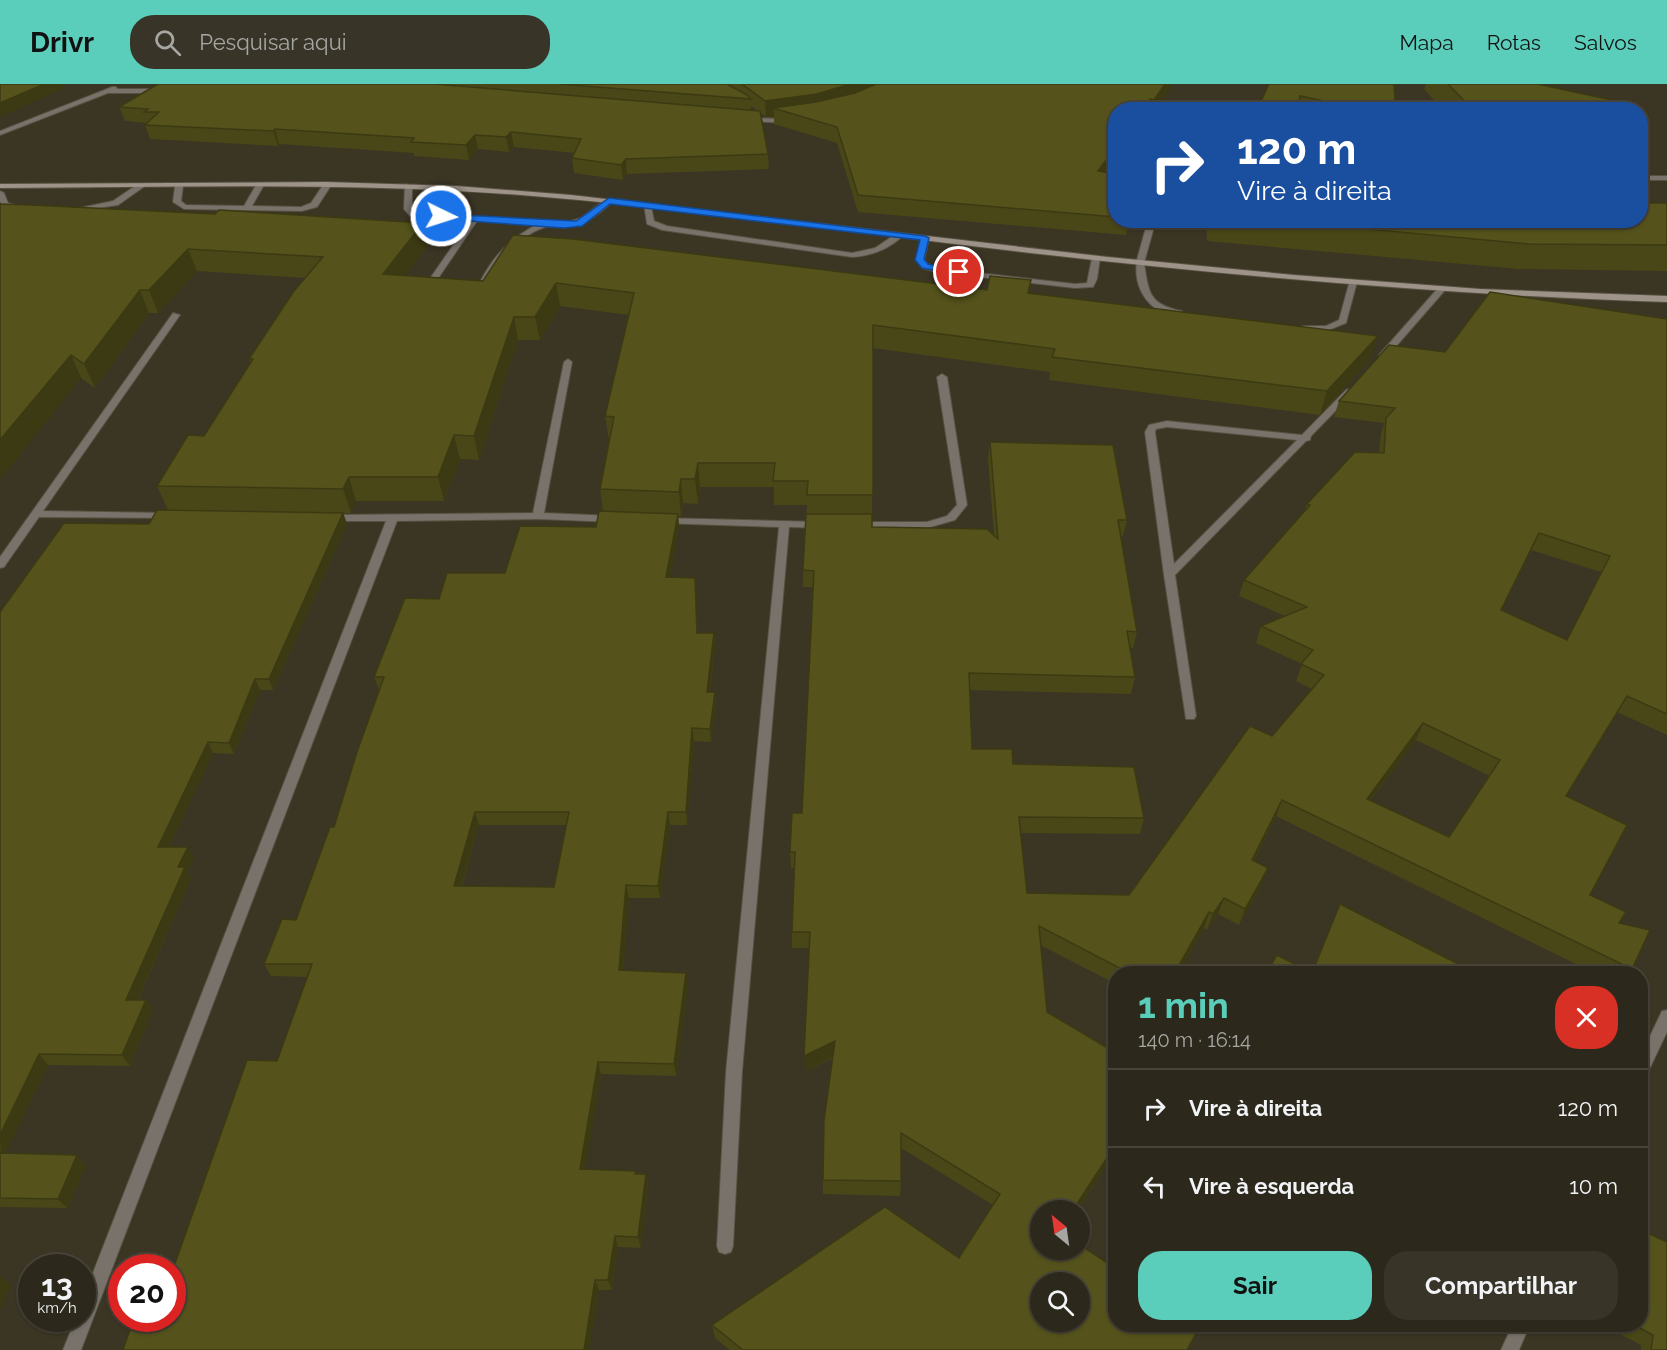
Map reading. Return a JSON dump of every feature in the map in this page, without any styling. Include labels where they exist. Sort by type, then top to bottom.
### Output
[{"type":"street","points":[[0,133],[124,84]]},
{"type":"street","points":[[108,91],[167,91]]},
{"type":"street","points":[[757,115],[763,121]]},
{"type":"street","points":[[740,119],[795,120]]},
{"type":"street","points":[[1648,178],[1667,178]]},
{"type":"street","points":[[179,186],[177,202],[184,207],[302,209],[314,206],[328,184]]},
{"type":"street","points":[[0,186],[328,184],[408,186],[609,201],[1140,263],[1442,289],[1667,299]]},
{"type":"street","points":[[247,208],[260,185]]},
{"type":"street","points":[[74,209],[115,203],[141,186]]},
{"type":"street","points":[[408,186],[408,209],[413,214],[475,219],[579,224],[609,201]]},
{"type":"street","points":[[0,193],[5,204],[17,209],[28,209]]},
{"type":"street","points":[[647,206],[650,222],[665,228],[852,255],[877,252],[900,235]]},
{"type":"street","points":[[453,286],[435,283],[435,277],[475,219]]},
{"type":"street","points":[[480,285],[484,282],[497,256],[511,242],[548,223]]},
{"type":"street","points":[[1150,228],[1140,263],[1149,300],[1155,307],[1194,315]]},
{"type":"street","points":[[925,238],[920,260],[925,266],[936,270],[1076,286],[1090,285],[1093,279],[1095,258]]},
{"type":"street","points":[[1298,327],[1320,330],[1334,327],[1343,321],[1353,282]]},
{"type":"street","points":[[1376,363],[1442,289]]},
{"type":"street","points":[[0,566],[176,315]]},
{"type":"street","points":[[538,516],[567,362]]},
{"type":"street","points":[[844,525],[927,525],[951,519],[962,505],[942,377]]},
{"type":"street","points":[[1169,575],[1307,438],[1353,388]]},
{"type":"street","points":[[1190,716],[1150,432],[1152,427],[1167,424],[1307,438]]},
{"type":"street","points":[[37,514],[179,516]]},
{"type":"street","points":[[321,518],[538,516],[632,519]]},
{"type":"street","points":[[72,1350],[392,519]]},
{"type":"street","points":[[655,520],[832,525]]},
{"type":"street","points":[[724,1246],[734,1072],[784,525]]},
{"type":"street","points":[[1648,1056],[1667,1016]]},
{"type":"street","points":[[1510,1350],[1518,1332]]},
{"type":"building","points":[[0,84],[44,84],[0,103]]},
{"type":"building","points":[[158,84],[434,84],[760,111],[768,154],[626,159],[621,165],[572,158],[581,139],[511,132],[506,137],[475,135],[466,145],[411,142],[414,138],[275,129],[273,131],[145,125],[159,112],[144,112],[148,109],[119,107]]},
{"type":"building","points":[[559,84],[727,84],[751,99]]},
{"type":"building","points":[[742,84],[850,84],[817,94],[765,101]]},
{"type":"building","points":[[876,84],[1165,84],[1154,100],[1150,99],[1148,102],[1108,102],[1108,158],[1098,171],[1108,173],[1108,216],[858,195],[837,127],[773,108],[816,102],[855,93]]},
{"type":"building","points":[[1269,84],[1394,84],[1395,100],[1386,102],[1329,102],[1300,96],[1299,102],[1261,102]]},
{"type":"building","points":[[1448,84],[1537,84],[1612,100],[1612,102],[1465,102]]},
{"type":"building","points":[[1667,203],[1667,245],[1529,244],[1356,228],[1648,228],[1648,204]]},
{"type":"building","points":[[0,204],[215,214],[219,210],[423,223],[383,274],[483,281],[513,235],[573,239],[987,290],[990,276],[1031,280],[1028,293],[1378,336],[1327,391],[1052,357],[1055,349],[873,325],[873,495],[807,495],[808,481],[773,481],[775,463],[698,463],[695,479],[681,479],[679,492],[600,489],[614,417],[605,416],[634,293],[556,283],[535,317],[514,317],[474,436],[454,435],[438,477],[349,477],[343,489],[157,486],[188,435],[204,436],[253,359],[249,359],[294,291],[323,257],[188,249],[149,290],[140,290],[84,364],[71,355],[0,440]]},
{"type":"building","points":[[1490,292],[1667,319],[1667,714],[1627,696],[1566,796],[1627,825],[1590,895],[1626,912],[1619,923],[1650,930],[1633,966],[1626,966],[1282,800],[1252,860],[1268,868],[1245,909],[1224,898],[1213,914],[1209,912],[1179,966],[1116,966],[1039,926],[1047,1012],[1108,1048],[1108,1156],[1080,1200],[1030,1200],[1030,1260],[1090,1260],[1090,1252],[1108,1264],[1108,1332],[1197,1332],[1187,1350],[743,1350],[712,1325],[885,1207],[959,1258],[1000,1194],[901,1133],[901,1181],[823,1180],[824,1121],[835,1041],[804,1056],[810,932],[792,932],[795,852],[790,852],[792,813],[802,813],[814,571],[803,570],[806,514],[872,514],[872,527],[987,529],[998,539],[990,442],[1113,445],[1127,520],[1118,520],[1137,632],[1127,631],[1135,677],[969,673],[972,749],[1012,749],[1013,764],[1134,767],[1144,818],[1019,817],[1027,893],[1129,895],[1250,726],[1272,736],[1324,675],[1301,664],[1313,650],[1261,626],[1307,607],[1244,580],[1310,505],[1307,504],[1355,452],[1384,453],[1386,418],[1395,408],[1339,401],[1389,345],[1445,352]],"holes":[[[1539,533],[1610,556],[1567,640],[1501,610]],[[1423,723],[1500,760],[1449,837],[1367,799]]]},
{"type":"building","points":[[157,510],[343,513],[269,679],[255,679],[229,743],[208,742],[158,847],[188,847],[178,867],[185,867],[126,1000],[146,1000],[122,1055],[39,1054],[0,1135],[0,612],[64,523],[149,524]]},
{"type":"building","points":[[599,511],[678,514],[666,577],[695,578],[697,633],[714,633],[707,692],[715,692],[710,729],[692,728],[686,812],[668,812],[658,886],[626,885],[619,970],[686,973],[674,1064],[598,1062],[580,1169],[636,1171],[635,1174],[646,1174],[638,1237],[615,1236],[608,1280],[595,1280],[584,1350],[123,1350],[129,1332],[186,1332],[186,1254],[178,1254],[247,1060],[277,1061],[312,964],[264,964],[282,919],[296,920],[330,827],[334,827],[357,752],[384,677],[374,677],[405,598],[439,599],[447,573],[505,573],[520,526],[596,527]],"holes":[[[475,812],[569,812],[554,887],[454,886]]]},
{"type":"building","points":[[1340,904],[1462,966],[1315,966]]},
{"type":"building","points":[[1277,955],[1298,966],[1271,966]]},
{"type":"building","points":[[0,1153],[77,1155],[58,1199],[0,1198]]},
{"type":"building","points":[[1648,1233],[1667,1242],[1667,1350],[1651,1350],[1653,1335],[1647,1332]]},
{"type":"route","points":[[441,216],[564,225],[579,224],[609,201],[925,238],[920,260],[925,266],[936,270],[959,272]]}]
